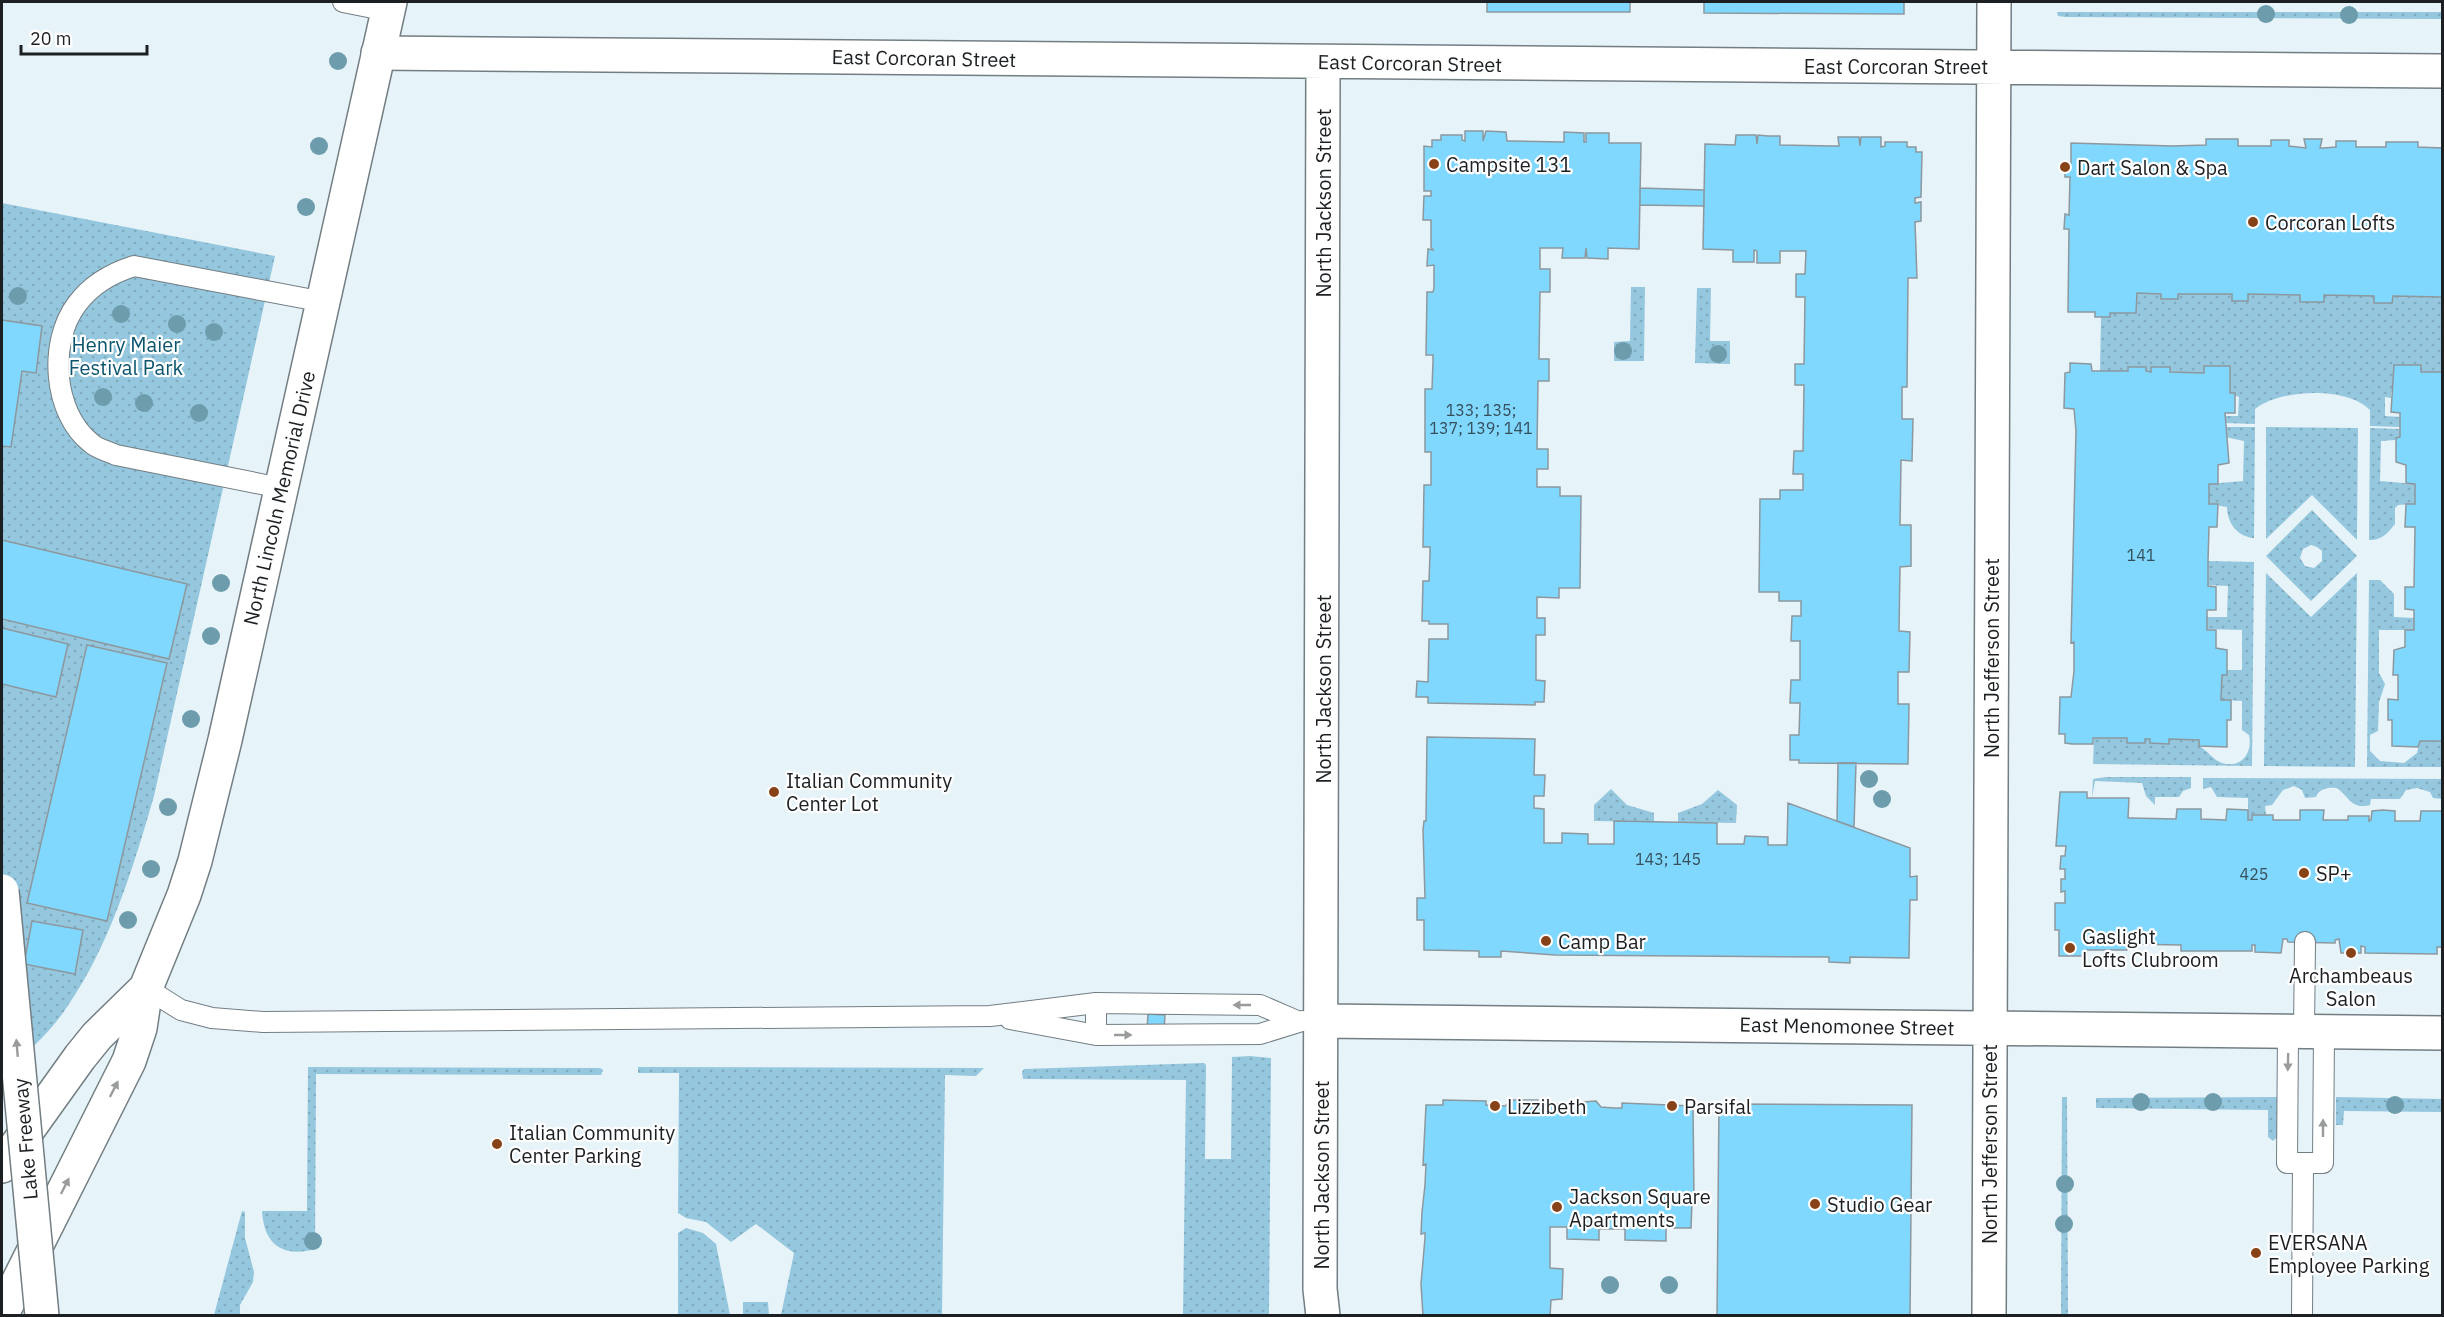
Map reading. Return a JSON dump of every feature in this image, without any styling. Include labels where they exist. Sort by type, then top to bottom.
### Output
[{"type":"main road","name":"North Jefferson Street","points":[[1989,1316],[1994,2]]},
{"type":"main road","name":"North Lincoln Memorial Drive","points":[[2,1314],[129,1061],[140,1028],[146,988],[184,895],[195,861],[225,740],[389,6]]},
{"type":"main road","name":"East Corcoran Street","points":[[378,53],[2442,71]]},
{"type":"main road","name":"North Jackson Street","points":[[1323,62],[1310,1021],[1320,1289],[1323,1316]]},
{"type":"main road","name":"Lake Freeway","points":[[2,891],[42,1316]]},
{"type":"main road","name":"North Lincoln Memorial Drive","points":[[2,1166],[80,1057],[146,988]]},
{"type":"main road","name":"East Menomonee Street","points":[[1310,1021],[2442,1033]]},
{"type":"lane","points":[[343,2],[389,6]]},
{"type":"lane","points":[[281,488],[116,455],[92,444],[78,430],[65,408],[58,376],[63,332],[77,304],[99,283],[118,271],[134,266],[324,302]]},
{"type":"lane","points":[[2302,1316],[2305,942]]},
{"type":"lane","points":[[146,988],[181,1010],[212,1018],[263,1022],[990,1016],[1096,1003],[1260,1005],[1310,1021]]},
{"type":"lane","points":[[1096,1003],[1096,1035]]},
{"type":"lane","points":[[990,1016],[1096,1035],[1260,1034],[1310,1021]]},
{"type":"lane","points":[[2304,1163],[2305,1032]]},
{"type":"green space","points":[[2057,12],[2442,12],[2442,19],[2066,17],[2058,16]]},
{"type":"green space","name":"Henry Maier Festival Park","points":[[2,203],[275,256],[154,796],[138,851],[108,932],[82,983],[53,1026],[2,1077]]},
{"type":"green space","points":[[1631,287],[1645,287],[1644,361],[1614,361],[1614,342],[1630,341]]},
{"type":"green space","points":[[1697,288],[1711,288],[1710,341],[1730,341],[1730,364],[1695,363]]},
{"type":"green space","points":[[2137,293],[2161,294],[2162,299],[2178,299],[2178,294],[2232,294],[2232,301],[2248,301],[2248,294],[2300,295],[2301,302],[2324,302],[2324,295],[2374,296],[2375,303],[2392,303],[2393,296],[2442,297],[2442,372],[2421,372],[2421,365],[2394,365],[2394,392],[2391,392],[2391,398],[2385,397],[2385,416],[2400,417],[2400,427],[2370,426],[2370,410],[2359,402],[2346,397],[2313,393],[2280,397],[2266,402],[2255,409],[2255,424],[2225,423],[2226,416],[2238,416],[2239,397],[2230,393],[2230,366],[2204,366],[2204,373],[2170,372],[2169,367],[2152,367],[2151,372],[2146,371],[2145,367],[2128,367],[2128,371],[2100,371],[2101,317]]},
{"type":"green space","points":[[2225,427],[2255,427],[2254,538],[2243,535],[2234,528],[2227,513],[2227,507],[2209,504],[2209,484],[2243,481],[2244,441],[2225,437]]},
{"type":"green space","points":[[2266,427],[2358,428],[2357,540],[2312,495],[2266,539]]},
{"type":"green space","points":[[2370,428],[2400,429],[2400,437],[2395,440],[2381,441],[2380,481],[2415,484],[2415,504],[2398,505],[2395,508],[2395,524],[2381,538],[2374,540],[2369,540]]},
{"type":"green space","points":[[2312,510],[2357,556],[2311,601],[2266,556]],"holes":[[[2311,545],[2322,551],[2322,561],[2314,568],[2305,566],[2300,558],[2303,549]]]},
{"type":"green space","points":[[2208,561],[2254,562],[2252,766],[2093,764],[2094,738],[2127,738],[2127,743],[2145,739],[2199,740],[2199,746],[2219,762],[2229,764],[2240,761],[2247,753],[2250,741],[2249,735],[2242,730],[2242,701],[2221,700],[2222,675],[2226,675],[2227,670],[2242,670],[2242,630],[2207,629],[2207,617],[2227,617],[2228,586],[2208,585]]},
{"type":"green space","points":[[2266,573],[2311,617],[2357,573],[2355,767],[2264,766]]},
{"type":"green space","points":[[2369,580],[2380,580],[2394,594],[2394,617],[2414,618],[2414,630],[2379,630],[2379,673],[2385,684],[2379,702],[2378,731],[2370,735],[2370,751],[2380,761],[2404,763],[2417,753],[2420,741],[2442,741],[2442,767],[2367,767]]},
{"type":"green space","points":[[2191,777],[2191,788],[2183,791],[2179,797],[2155,797],[2155,805],[2146,796],[2142,783],[2095,781],[2092,798],[2093,779]]},
{"type":"green space","points":[[2203,778],[2442,779],[2442,799],[2433,798],[2430,792],[2417,788],[2406,790],[2400,799],[2371,799],[2370,805],[2359,806],[2351,802],[2337,788],[2325,789],[2316,797],[2305,798],[2302,790],[2294,786],[2283,790],[2272,805],[2265,806],[2266,815],[2252,815],[2252,820],[2248,820],[2248,798],[2217,797],[2211,787],[2203,789]]},
{"type":"green space","points":[[1611,789],[1627,805],[1654,813],[1654,822],[1594,821],[1594,805]]},
{"type":"green space","points":[[1718,790],[1737,805],[1736,823],[1678,822],[1678,813],[1702,804]]},
{"type":"green space","points":[[1232,1057],[1271,1058],[1269,1315],[1183,1315],[1186,1080],[1023,1079],[1022,1072],[1024,1069],[1204,1063],[1206,1065],[1205,1159],[1231,1159]]},
{"type":"green space","points":[[308,1067],[600,1068],[603,1070],[601,1075],[316,1074],[315,1249],[293,1252],[284,1250],[271,1240],[266,1232],[262,1211],[307,1211]]},
{"type":"green space","points":[[638,1067],[984,1068],[976,1076],[945,1075],[942,1315],[781,1315],[794,1253],[756,1224],[731,1242],[706,1222],[686,1218],[678,1213],[679,1073],[638,1073]]},
{"type":"green space","points":[[2062,1097],[2067,1097],[2068,1316],[2061,1315]]},
{"type":"green space","points":[[2277,1097],[2277,1137],[2273,1141],[2268,1137],[2268,1110],[2096,1108],[2096,1098]]},
{"type":"green space","points":[[2336,1097],[2442,1099],[2442,1112],[2344,1111],[2343,1125],[2336,1125]]},
{"type":"green space","points":[[242,1211],[245,1212],[245,1238],[254,1272],[253,1282],[240,1305],[240,1315],[214,1315]]},
{"type":"green space","points":[[686,1228],[703,1233],[716,1244],[730,1315],[678,1315],[678,1233]]},
{"type":"green space","points":[[743,1302],[768,1302],[769,1315],[743,1315]]},
{"type":"building","points":[[1487,2],[1630,2],[1630,12],[1487,12]]},
{"type":"building","points":[[1704,2],[1904,2],[1904,14],[1704,13]]},
{"type":"building","points":[[1465,131],[1483,131],[1483,141],[1486,131],[1506,132],[1507,141],[1564,142],[1564,132],[1584,133],[1584,142],[1586,142],[1586,133],[1609,133],[1609,143],[1641,143],[1639,249],[1608,248],[1608,259],[1587,258],[1586,248],[1585,258],[1562,258],[1563,248],[1540,248],[1540,269],[1550,269],[1550,292],[1540,292],[1539,359],[1549,359],[1549,381],[1538,381],[1537,449],[1548,449],[1548,469],[1537,469],[1537,487],[1560,487],[1560,496],[1581,496],[1580,588],[1559,588],[1559,598],[1537,597],[1537,618],[1545,618],[1545,635],[1536,635],[1536,680],[1545,681],[1544,702],[1535,702],[1535,705],[1428,703],[1428,697],[1416,697],[1417,681],[1428,682],[1429,639],[1448,639],[1448,624],[1429,624],[1429,621],[1422,621],[1423,581],[1429,581],[1430,554],[1430,547],[1423,547],[1424,485],[1431,485],[1431,452],[1425,452],[1425,389],[1432,389],[1433,361],[1433,355],[1426,355],[1427,292],[1433,292],[1434,288],[1434,265],[1427,266],[1428,249],[1433,250],[1431,220],[1423,220],[1424,196],[1431,196],[1431,191],[1424,191],[1424,146],[1432,147],[1432,140],[1441,140],[1441,135],[1462,135],[1462,140],[1465,141]]},
{"type":"building","points":[[1736,135],[1756,135],[1757,144],[1758,135],[1780,136],[1780,145],[1832,146],[1839,146],[1838,137],[1859,137],[1860,146],[1861,137],[1881,137],[1881,147],[1885,146],[1885,142],[1907,142],[1907,147],[1916,147],[1916,152],[1922,152],[1921,197],[1915,198],[1915,203],[1921,202],[1921,221],[1915,222],[1917,278],[1908,278],[1907,387],[1902,387],[1902,419],[1913,419],[1912,461],[1901,460],[1900,525],[1911,525],[1911,566],[1900,567],[1899,631],[1910,632],[1909,672],[1898,672],[1898,704],[1909,704],[1908,764],[1799,763],[1799,760],[1790,760],[1790,735],[1799,735],[1800,703],[1790,703],[1791,680],[1800,680],[1800,641],[1791,641],[1792,616],[1801,616],[1801,601],[1779,601],[1779,592],[1759,592],[1760,499],[1780,499],[1780,490],[1803,490],[1803,474],[1793,474],[1794,451],[1803,451],[1804,385],[1795,385],[1795,364],[1804,364],[1805,297],[1796,297],[1796,274],[1805,274],[1806,251],[1780,251],[1780,263],[1757,263],[1757,251],[1754,250],[1754,262],[1733,262],[1733,250],[1703,249],[1705,144],[1735,145]]},
{"type":"building","name":"Corcoran Lofts","points":[[2206,139],[2238,139],[2238,146],[2271,146],[2271,140],[2289,140],[2289,146],[2306,148],[2304,139],[2322,139],[2320,148],[2336,147],[2336,141],[2356,141],[2356,147],[2386,147],[2386,142],[2418,142],[2418,147],[2442,148],[2442,297],[2393,296],[2392,303],[2374,303],[2374,296],[2324,295],[2324,302],[2300,302],[2300,295],[2248,294],[2248,301],[2232,301],[2232,294],[2178,294],[2178,299],[2161,299],[2161,294],[2137,293],[2136,313],[2110,313],[2110,317],[2095,317],[2095,312],[2068,312],[2069,229],[2064,229],[2065,214],[2069,215],[2070,177],[2065,177],[2065,164],[2071,163],[2071,143],[2206,145]]},
{"type":"building","points":[[1640,188],[1704,190],[1704,206],[1640,205]]},
{"type":"building","points":[[2,320],[42,326],[36,373],[22,371],[11,447],[2,446]]},
{"type":"building","points":[[2070,363],[2091,364],[2092,371],[2128,371],[2128,367],[2146,367],[2146,371],[2151,372],[2151,367],[2170,367],[2170,372],[2204,373],[2204,366],[2230,366],[2230,393],[2235,393],[2235,413],[2225,413],[2229,463],[2218,465],[2218,484],[2209,484],[2209,504],[2218,504],[2217,527],[2209,527],[2208,561],[2208,586],[2216,587],[2216,610],[2207,610],[2207,630],[2216,630],[2216,648],[2227,650],[2227,675],[2222,675],[2221,700],[2231,700],[2231,720],[2227,720],[2227,747],[2199,746],[2199,740],[2169,739],[2169,744],[2150,743],[2150,739],[2145,739],[2145,743],[2127,743],[2127,738],[2093,738],[2093,744],[2072,744],[2065,743],[2065,734],[2059,734],[2060,697],[2071,697],[2074,671],[2074,642],[2071,643],[2076,431],[2074,409],[2064,408],[2065,373],[2070,372]]},
{"type":"building","points":[[2394,365],[2421,365],[2421,372],[2442,372],[2442,741],[2420,741],[2418,747],[2392,746],[2392,720],[2388,720],[2388,699],[2398,700],[2398,675],[2393,675],[2394,650],[2405,647],[2405,630],[2414,630],[2414,610],[2405,609],[2405,587],[2414,587],[2415,527],[2405,527],[2406,504],[2415,504],[2415,484],[2406,483],[2406,465],[2396,462],[2396,438],[2400,437],[2400,413],[2391,412]]},
{"type":"building","points":[[2,540],[187,584],[169,659],[2,619]]},
{"type":"building","points":[[2,628],[68,644],[56,697],[2,684]]},
{"type":"building","points":[[87,645],[167,663],[107,921],[27,903]]},
{"type":"building","points":[[1427,737],[1535,739],[1534,775],[1545,775],[1544,796],[1534,796],[1534,808],[1544,809],[1544,843],[1562,843],[1562,833],[1588,834],[1588,844],[1614,844],[1614,821],[1717,823],[1717,844],[1744,844],[1745,836],[1768,837],[1768,845],[1787,845],[1788,803],[1910,848],[1910,877],[1917,876],[1917,900],[1910,900],[1909,958],[1850,957],[1850,963],[1829,962],[1829,957],[1555,955],[1501,951],[1501,957],[1479,957],[1479,951],[1424,950],[1424,920],[1417,920],[1417,898],[1425,898],[1423,830],[1424,821],[1426,821]]},
{"type":"building","points":[[1838,763],[1856,763],[1854,827],[1837,821]]},
{"type":"building","points":[[2060,792],[2087,792],[2087,798],[2129,798],[2128,818],[2176,819],[2177,809],[2201,809],[2201,819],[2226,820],[2227,809],[2248,810],[2248,820],[2252,820],[2252,815],[2273,815],[2273,820],[2300,820],[2300,810],[2324,810],[2323,820],[2348,820],[2348,816],[2369,816],[2369,821],[2372,811],[2383,810],[2395,811],[2395,821],[2420,821],[2421,811],[2442,811],[2442,947],[2437,947],[2437,954],[2365,953],[2365,947],[2361,946],[2361,953],[2341,953],[2339,939],[2335,940],[2335,943],[2288,942],[2287,939],[2283,939],[2281,953],[2255,952],[2255,945],[2252,945],[2252,951],[2181,951],[2181,945],[2127,944],[2127,950],[2087,950],[2087,956],[2059,956],[2059,930],[2055,930],[2055,903],[2065,903],[2065,891],[2061,892],[2061,879],[2065,879],[2065,869],[2060,869],[2061,856],[2065,856],[2066,846],[2056,846]]},
{"type":"building","points":[[32,921],[83,930],[75,974],[24,964]]},
{"type":"building","points":[[1148,1014],[1165,1015],[1164,1030],[1147,1029]]},
{"type":"building","name":"Jackson Square Apartments","points":[[1443,1100],[1486,1101],[1486,1105],[1505,1106],[1512,1100],[1538,1100],[1538,1103],[1555,1104],[1596,1101],[1601,1107],[1614,1108],[1622,1108],[1622,1103],[1693,1106],[1694,1202],[1692,1202],[1691,1228],[1666,1228],[1666,1241],[1625,1240],[1625,1229],[1599,1229],[1599,1240],[1567,1239],[1567,1227],[1550,1227],[1550,1268],[1563,1269],[1562,1299],[1551,1300],[1550,1316],[1423,1316],[1421,1284],[1425,1233],[1421,1234],[1426,1164],[1423,1165],[1426,1105],[1443,1105]]},
{"type":"building","name":"Studio Gear","points":[[1719,1104],[1912,1105],[1910,1316],[1717,1316]]},
{"type":"place","name":"Campsite 131","points":[[1434,164]]},
{"type":"place","name":"Dart Salon & Spa","points":[[2065,167]]},
{"type":"place","name":"Corcoran Lofts","points":[[2253,222]]},
{"type":"place","name":"Italian Community Center Lot","points":[[774,792]]},
{"type":"place","name":"SP+","points":[[2304,873]]},
{"type":"place","name":"Camp Bar","points":[[1546,941]]},
{"type":"place","name":"Gaslight Lofts Clubroom","points":[[2070,948]]},
{"type":"place","name":"Archambeaus Salon","points":[[2351,953]]},
{"type":"place","name":"Lizzibeth","points":[[1495,1106]]},
{"type":"place","name":"Parsifal","points":[[1672,1106]]},
{"type":"place","name":"Italian Community Center Parking","points":[[497,1144]]},
{"type":"place","name":"Studio Gear","points":[[1815,1204]]},
{"type":"place","name":"Jackson Square Apartments","points":[[1557,1207]]},
{"type":"place","name":"EVERSANA Employee Parking","points":[[2256,1253]]}]
